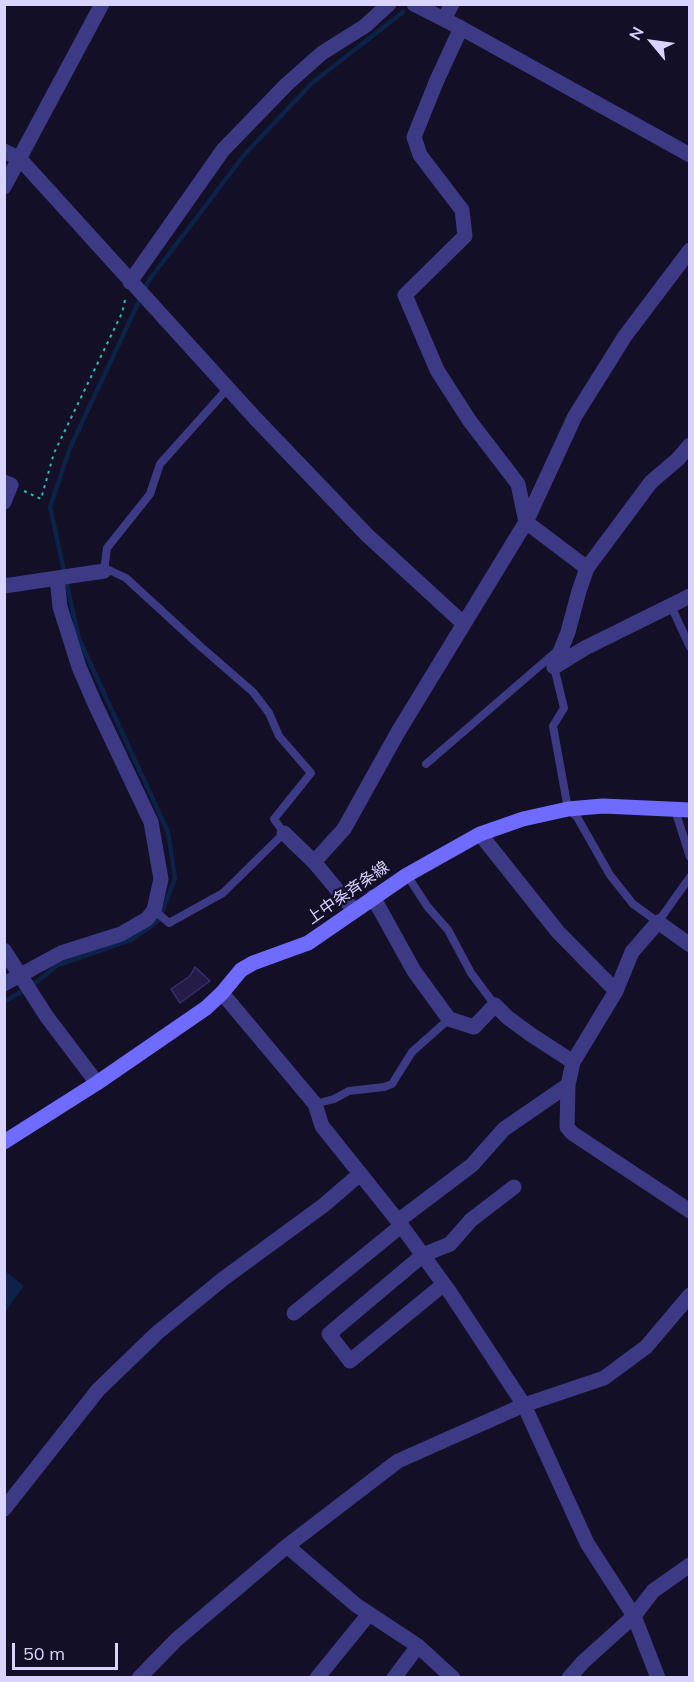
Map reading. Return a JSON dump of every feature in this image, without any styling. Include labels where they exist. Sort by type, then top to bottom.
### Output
[{"type":"main road","name":"上中条斉条線","points":[[4,1142],[97,1083],[206,1008],[241,970],[253,963],[308,943],[407,875],[480,834],[523,819],[568,809],[603,806],[682,810]]},
{"type":"street","points":[[4,187],[102,4]]},
{"type":"street","points":[[130,282],[223,150],[287,84],[322,53],[366,26],[389,4]]},
{"type":"street","points":[[414,4],[690,155]]},
{"type":"street","points":[[444,19],[452,4]]},
{"type":"street","points":[[461,28],[414,137],[420,155],[462,210],[465,236],[405,295],[437,370],[469,420],[518,484],[526,522],[587,568]]},
{"type":"street","points":[[4,151],[20,159],[130,282],[367,535],[464,624]]},
{"type":"street","points":[[314,862],[344,829],[398,732],[526,522],[574,416],[625,336],[690,250]]},
{"type":"street","points":[[554,667],[568,632],[587,568],[651,482],[690,446]]},
{"type":"street","points":[[4,502],[8,484]]},
{"type":"street","points":[[4,586],[104,571]]},
{"type":"street","points":[[4,984],[61,953],[121,934],[147,920],[154,910],[161,879],[151,822],[79,667],[60,607],[57,578]]},
{"type":"street","points":[[554,667],[585,648],[690,596]]},
{"type":"street","points":[[285,833],[314,862],[354,910]]},
{"type":"street","points":[[480,834],[558,932],[616,991]]},
{"type":"street","points":[[373,897],[414,972],[449,1019],[474,1027],[495,1005],[522,1028],[573,1062]]},
{"type":"street","points":[[690,945],[658,922],[632,952],[616,991],[573,1062],[568,1086],[567,1127],[572,1133],[690,1211]]},
{"type":"street","points":[[4,950],[47,1017],[97,1083]]},
{"type":"street","points":[[222,993],[315,1104],[322,1126],[400,1223],[444,1284],[524,1405],[587,1543],[634,1616],[658,1677]]},
{"type":"street","points":[[294,1313],[472,1165],[504,1129],[568,1086]]},
{"type":"street","points":[[4,1509],[98,1390],[157,1333],[223,1279],[324,1205],[360,1174]]},
{"type":"street","points":[[444,1284],[350,1361],[329,1334],[423,1255],[450,1244],[471,1220],[514,1187]]},
{"type":"street","points":[[139,1677],[176,1640],[287,1546],[398,1461],[524,1405],[604,1378],[646,1347],[690,1295]]},
{"type":"street","points":[[287,1546],[369,1614],[418,1646],[453,1677]]},
{"type":"street","points":[[569,1677],[634,1616],[652,1591],[690,1565]]},
{"type":"street","points":[[317,1677],[369,1614]]},
{"type":"street","points":[[394,1677],[418,1646]]},
{"type":"lane","points":[[154,910],[169,923],[223,893],[285,833],[274,819],[311,773],[279,736],[269,713],[253,692],[126,578],[109,570],[104,571],[107,548],[150,494],[160,464],[228,388]]},
{"type":"lane","points":[[671,606],[690,647]]},
{"type":"lane","points":[[426,764],[563,646]]},
{"type":"lane","points":[[554,667],[564,708],[553,726],[568,809],[577,817],[610,875],[633,904],[658,922],[690,877]]},
{"type":"lane","points":[[682,810],[690,857]]},
{"type":"lane","points":[[407,875],[427,906],[448,930],[471,973],[495,1005]]},
{"type":"lane","points":[[315,1104],[334,1099],[349,1091],[392,1084],[412,1052],[449,1019]]},
{"type":"path","points":[[8,484],[41,499],[54,453],[122,313],[130,282]]},
{"type":"water","points":[[5,1271],[24,1286],[4,1312]]},
{"type":"building","points":[[195,967],[210,981],[180,1003],[171,989],[190,976]]},
{"type":"waterway","points":[[4,1002],[31,986],[58,965],[133,939],[159,920],[175,878],[168,832],[79,639],[50,507],[70,448],[149,280],[245,154],[312,83],[403,12]]}]
